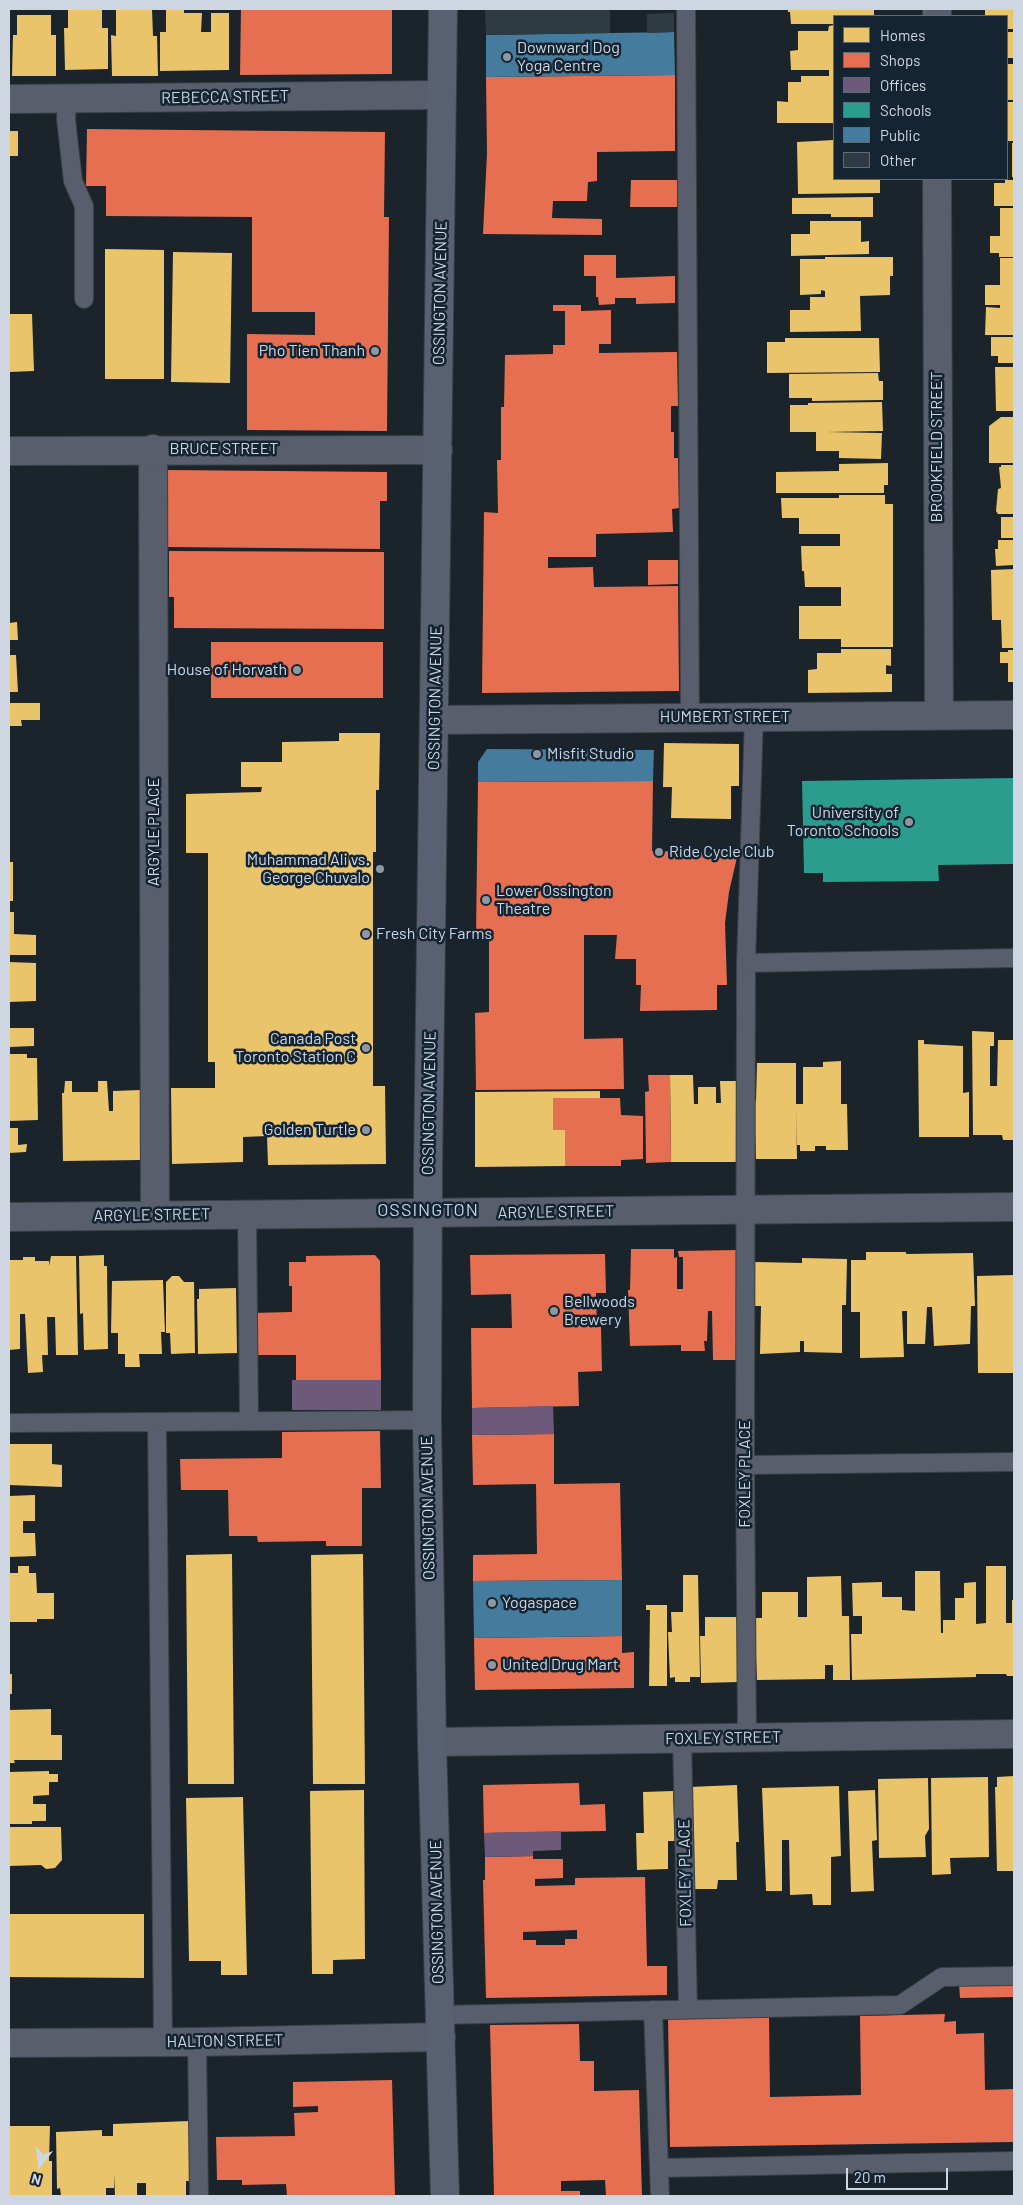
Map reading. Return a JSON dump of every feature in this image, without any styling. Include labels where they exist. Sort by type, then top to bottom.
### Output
[{"type":"street","name":"OSSINGTON AVENUE","points":[[443,9],[427,1420],[432,1742],[446,2196]]},
{"type":"street","name":"REBECCA STREET","points":[[9,99],[442,95]]},
{"type":"street","name":"BROOKFIELD STREET","points":[[937,180],[938,715]]},
{"type":"street","name":"BRUCE STREET","points":[[9,451],[153,449],[438,450]]},
{"type":"street","name":"ARGYLE PLACE","points":[[153,449],[155,1214]]},
{"type":"street","name":"HUMBERT STREET","points":[[435,720],[1014,715]]},
{"type":"street","name":"ARGYLE STREET","points":[[9,1217],[155,1214],[428,1214],[1014,1207]]},
{"type":"street","name":"FOXLEY STREET","points":[[432,1742],[1014,1734]]},
{"type":"street","name":"HALTON STREET","points":[[9,2043],[197,2042],[440,2026]]},
{"type":"lane","points":[[686,9],[690,718]]},
{"type":"lane","points":[[67,99],[66,119],[73,181],[84,206],[84,299]]},
{"type":"lane","name":"FOXLEY PLACE","points":[[747,1738],[745,1465],[746,963],[754,717]]},
{"type":"lane","points":[[746,963],[1014,958]]},
{"type":"lane","points":[[249,1421],[254,1214]]},
{"type":"lane","points":[[9,1423],[427,1420]]},
{"type":"lane","points":[[157,1422],[163,2042]]},
{"type":"lane","points":[[745,1465],[1014,1462]]},
{"type":"lane","name":"FOXLEY PLACE","points":[[682,1738],[688,2009]]},
{"type":"lane","points":[[440,2026],[653,2010],[900,2005],[942,1976],[1014,1976]]},
{"type":"lane","points":[[653,2010],[660,2196]]},
{"type":"lane","points":[[197,2042],[199,2196]]},
{"type":"lane","points":[[659,2168],[1014,2161]]},
{"type":"building: Homes","points":[[102,9],[102,28],[108,28],[108,69],[65,70],[64,28],[68,28],[68,10]]},
{"type":"building: Homes","points":[[116,9],[152,9],[153,36],[157,36],[158,76],[112,76],[111,35],[116,36]]},
{"type":"building: Homes","points":[[166,9],[184,9],[184,13],[202,13],[201,32],[211,32],[211,13],[229,13],[229,70],[160,71],[160,32],[166,32]]},
{"type":"building: Homes","points":[[788,9],[874,9],[874,15],[833,15],[833,24],[791,24],[790,12],[788,12]]},
{"type":"building: Homes","points":[[985,9],[1014,9],[1014,29],[1008,29],[1008,15],[985,15]]},
{"type":"building: Homes","points":[[17,15],[51,15],[51,35],[56,35],[56,76],[12,76],[13,35],[17,35]]},
{"type":"building: Homes","points":[[833,25],[833,123],[777,123],[777,101],[788,102],[788,82],[801,82],[801,76],[829,76],[829,70],[791,70],[790,51],[798,50],[798,31],[828,31],[829,26]]},
{"type":"building: Homes","points":[[1008,32],[1014,32],[1014,58],[1008,58]]},
{"type":"building: Homes","points":[[1008,64],[1014,64],[1014,100],[1008,100]]},
{"type":"building: Homes","points":[[1008,102],[1014,102],[1014,141],[1008,141]]},
{"type":"building: Homes","points":[[9,131],[18,131],[18,156],[9,156]]},
{"type":"building: Homes","points":[[833,140],[833,180],[880,180],[880,193],[798,194],[797,142]]},
{"type":"building: Homes","points":[[1012,143],[1014,143],[1014,177],[1012,177]]},
{"type":"building: Homes","points":[[1005,180],[1014,180],[1014,206],[994,206],[994,183],[1005,183]]},
{"type":"building: Homes","points":[[873,197],[873,217],[831,217],[831,214],[792,214],[792,198]]},
{"type":"building: Homes","points":[[1000,208],[1014,208],[1014,257],[999,257],[999,253],[990,253],[990,236],[1000,236]]},
{"type":"building: Homes","points":[[810,221],[861,221],[861,242],[869,241],[869,254],[791,256],[791,234],[810,234]]},
{"type":"building: Homes","points":[[105,249],[164,250],[164,379],[105,379]]},
{"type":"building: Homes","points":[[173,252],[232,253],[230,383],[171,382]]},
{"type":"building: Homes","points":[[825,257],[893,257],[890,295],[860,296],[861,331],[790,332],[790,310],[810,310],[810,297],[825,297],[825,291],[821,290],[821,294],[800,295],[800,259],[825,259]]},
{"type":"building: Homes","points":[[1000,258],[1014,258],[1014,335],[985,335],[986,307],[1000,308],[1000,305],[985,305],[985,285],[1000,285]]},
{"type":"building: Homes","points":[[9,314],[32,314],[34,371],[9,372]]},
{"type":"building: Homes","points":[[991,337],[1014,337],[1014,363],[998,363],[998,356],[991,356]]},
{"type":"building: Homes","points":[[785,338],[879,338],[880,372],[767,373],[767,342],[785,342]]},
{"type":"building: Homes","points":[[995,367],[1014,367],[1014,411],[996,411]]},
{"type":"building: Homes","points":[[878,373],[879,381],[883,381],[883,400],[812,401],[812,398],[789,398],[789,374]]},
{"type":"building: Homes","points":[[882,402],[883,431],[827,432],[882,433],[881,459],[839,458],[839,451],[816,451],[816,432],[790,432],[790,405]]},
{"type":"building: Homes","points":[[1001,417],[1014,417],[1014,463],[989,463],[989,426]]},
{"type":"building: Homes","points":[[888,463],[888,485],[884,485],[884,493],[776,493],[776,472],[839,471],[839,464]]},
{"type":"building: Homes","points":[[1001,465],[1014,465],[1014,514],[998,514],[996,511],[998,489],[1001,488],[999,467]]},
{"type":"building: Homes","points":[[839,495],[885,495],[885,504],[893,504],[893,647],[841,647],[841,639],[799,639],[799,606],[841,606],[841,587],[805,587],[801,546],[840,546],[840,534],[799,534],[799,518],[782,518],[781,498],[839,498]]},
{"type":"building: Homes","points":[[1001,517],[1014,517],[1014,538],[1001,538]]},
{"type":"building: Homes","points":[[998,540],[1014,540],[1014,565],[996,566],[995,549],[998,549]]},
{"type":"building: Homes","points":[[1014,569],[1014,648],[1002,648],[1001,620],[992,620],[991,570]]},
{"type":"building: Homes","points":[[17,622],[18,640],[9,640],[9,623]]},
{"type":"building: Homes","points":[[841,649],[891,649],[891,666],[886,665],[886,674],[892,674],[892,692],[808,693],[808,670],[817,669],[817,653],[841,653]]},
{"type":"building: Homes","points":[[1008,650],[1014,650],[1014,682],[1008,682],[1008,663],[1000,663],[1000,652],[1008,652]]},
{"type":"building: Homes","points":[[9,655],[16,655],[18,692],[9,692]]},
{"type":"building: Homes","points":[[9,703],[40,703],[40,720],[21,720],[22,726],[9,726]]},
{"type":"building: Homes","points":[[339,733],[380,733],[379,790],[376,790],[376,852],[373,852],[373,1086],[385,1086],[386,1164],[268,1165],[267,1136],[243,1137],[243,1162],[172,1164],[171,1088],[215,1088],[215,1062],[208,1062],[208,853],[186,853],[186,794],[261,792],[262,787],[241,787],[241,762],[282,762],[282,742],[339,741]]},
{"type":"building: Homes","points":[[664,743],[739,744],[739,786],[731,786],[731,819],[671,818],[672,787],[663,787]]},
{"type":"building: Homes","points":[[9,862],[13,862],[13,901],[9,901]]},
{"type":"building: Homes","points":[[9,912],[14,912],[14,934],[36,935],[36,955],[9,955]]},
{"type":"building: Homes","points":[[9,962],[36,963],[36,1001],[9,1002]]},
{"type":"building: Homes","points":[[9,1028],[34,1028],[34,1046],[9,1047]]},
{"type":"building: Homes","points":[[972,1031],[994,1032],[994,1046],[990,1046],[990,1086],[997,1086],[998,1040],[1014,1040],[1014,1140],[1003,1140],[1002,1135],[973,1135]]},
{"type":"building: Homes","points":[[918,1040],[924,1040],[924,1044],[963,1046],[963,1093],[969,1092],[969,1137],[919,1137]]},
{"type":"building: Homes","points":[[9,1054],[27,1054],[27,1058],[37,1058],[38,1120],[9,1121]]},
{"type":"building: Homes","points":[[841,1061],[841,1104],[847,1104],[848,1150],[826,1150],[826,1146],[815,1146],[815,1151],[800,1151],[800,1145],[797,1145],[796,1106],[797,1159],[756,1159],[754,1101],[756,1101],[757,1063],[796,1063],[796,1104],[803,1104],[803,1067],[823,1067],[823,1062]]},
{"type":"building: Homes","points":[[670,1075],[693,1075],[694,1104],[698,1104],[698,1087],[716,1087],[716,1103],[721,1103],[720,1081],[739,1081],[739,1162],[671,1162]]},
{"type":"building: Homes","points":[[65,1081],[72,1081],[72,1092],[98,1092],[98,1081],[107,1081],[109,1111],[113,1111],[113,1091],[141,1090],[142,1160],[63,1161],[62,1093],[64,1093]]},
{"type":"building: Homes","points":[[600,1091],[600,1098],[553,1098],[553,1130],[565,1130],[565,1166],[475,1167],[475,1092]]},
{"type":"building: Homes","points":[[9,1128],[18,1128],[18,1145],[27,1144],[26,1152],[9,1153]]},
{"type":"building: Homes","points":[[866,1252],[906,1252],[906,1254],[973,1253],[975,1306],[971,1306],[970,1344],[934,1346],[932,1307],[927,1307],[925,1344],[907,1344],[907,1311],[902,1311],[904,1357],[860,1358],[860,1312],[851,1312],[851,1260],[866,1260]]},
{"type":"building: Homes","points":[[104,1255],[104,1266],[107,1266],[108,1349],[84,1350],[83,1313],[80,1314],[79,1256]]},
{"type":"building: Homes","points":[[51,1256],[76,1256],[78,1355],[56,1355],[55,1317],[47,1317],[48,1355],[42,1355],[43,1372],[28,1373],[25,1314],[20,1314],[20,1349],[9,1350],[9,1260],[23,1260],[23,1257],[35,1257],[35,1261],[49,1261],[49,1266]]},
{"type":"building: Homes","points":[[802,1258],[847,1259],[846,1305],[842,1305],[842,1353],[804,1352],[804,1341],[800,1341],[800,1352],[760,1354],[761,1306],[754,1306],[755,1262],[802,1263]]},
{"type":"building: Homes","points":[[1014,1275],[1014,1373],[978,1373],[977,1276]]},
{"type":"building: Homes","points":[[172,1276],[179,1276],[184,1282],[194,1282],[195,1353],[171,1354],[170,1333],[166,1333],[166,1282]]},
{"type":"building: Homes","points":[[163,1280],[165,1332],[161,1332],[162,1354],[139,1354],[140,1367],[125,1367],[125,1354],[118,1354],[118,1333],[111,1333],[112,1281]]},
{"type":"building: Homes","points":[[236,1288],[237,1353],[198,1354],[197,1299],[199,1299],[199,1289]]},
{"type":"building: Homes","points":[[9,1444],[52,1444],[52,1464],[62,1465],[62,1487],[9,1485]]},
{"type":"building: Homes","points":[[35,1495],[35,1521],[23,1521],[23,1533],[35,1533],[36,1556],[9,1557],[9,1496]]},
{"type":"building: Homes","points":[[232,1554],[234,1784],[188,1784],[186,1555]]},
{"type":"building: Homes","points":[[363,1554],[365,1784],[313,1784],[311,1555]]},
{"type":"building: Homes","points":[[18,1566],[29,1566],[29,1573],[36,1573],[37,1593],[54,1593],[54,1619],[37,1619],[37,1622],[9,1622],[9,1573],[18,1573]]},
{"type":"building: Homes","points":[[986,1566],[1006,1566],[1006,1623],[1012,1623],[1012,1600],[1014,1600],[1014,1676],[1007,1676],[1006,1674],[976,1674],[976,1677],[852,1680],[851,1634],[862,1634],[862,1616],[853,1616],[852,1583],[882,1582],[882,1597],[902,1597],[902,1610],[915,1611],[915,1571],[940,1571],[941,1633],[943,1633],[943,1620],[955,1620],[955,1598],[964,1598],[964,1583],[976,1582],[976,1624],[986,1623]]},
{"type":"building: Homes","points":[[683,1575],[698,1575],[700,1677],[690,1677],[690,1682],[675,1682],[675,1677],[670,1678],[668,1632],[672,1632],[671,1612],[683,1612]]},
{"type":"building: Homes","points":[[841,1576],[842,1616],[849,1616],[850,1680],[833,1680],[833,1665],[825,1665],[825,1679],[757,1680],[754,1618],[762,1618],[762,1592],[798,1592],[798,1617],[807,1617],[807,1577]]},
{"type":"building: Homes","points":[[646,1605],[667,1605],[667,1686],[649,1686],[650,1610],[646,1610]]},
{"type":"building: Homes","points":[[705,1617],[739,1617],[739,1682],[701,1683],[700,1636],[705,1636]]},
{"type":"building: Homes","points":[[9,1674],[12,1674],[12,1694],[9,1694]]},
{"type":"building: Homes","points":[[51,1709],[51,1735],[62,1735],[62,1760],[14,1760],[15,1763],[9,1763],[9,1710]]},
{"type":"building: Homes","points":[[49,1771],[49,1774],[58,1774],[58,1782],[49,1782],[49,1795],[33,1796],[33,1804],[46,1804],[46,1821],[32,1821],[32,1824],[9,1824],[9,1772]]},
{"type":"building: Homes","points":[[1014,1776],[1014,1871],[997,1871],[995,1787],[997,1787],[997,1777]]},
{"type":"building: Homes","points":[[988,1777],[989,1857],[950,1858],[951,1874],[932,1875],[931,1778]]},
{"type":"building: Homes","points":[[928,1778],[929,1829],[925,1836],[926,1857],[879,1858],[878,1779]]},
{"type":"building: Homes","points":[[737,1785],[739,1842],[736,1842],[737,1880],[718,1880],[717,1889],[693,1889],[689,1787]]},
{"type":"building: Homes","points":[[839,1786],[841,1856],[831,1857],[831,1905],[813,1905],[812,1894],[790,1895],[789,1840],[782,1840],[782,1891],[766,1891],[762,1788]]},
{"type":"building: Homes","points":[[364,1790],[365,1959],[333,1960],[333,1974],[312,1974],[310,1791]]},
{"type":"building: Homes","points":[[875,1790],[877,1840],[872,1841],[874,1891],[851,1892],[848,1791]]},
{"type":"building: Homes","points":[[673,1791],[675,1841],[668,1841],[668,1869],[637,1870],[636,1833],[644,1833],[643,1792]]},
{"type":"building: Homes","points":[[243,1797],[247,1975],[221,1975],[221,1961],[189,1961],[186,1798]]},
{"type":"building: Homes","points":[[9,1827],[61,1827],[62,1860],[55,1868],[46,1869],[41,1865],[9,1866]]},
{"type":"building: Homes","points":[[9,1914],[144,1914],[144,1978],[9,1977]]},
{"type":"building: Homes","points":[[189,2121],[191,2181],[186,2181],[186,2196],[146,2196],[146,2183],[137,2183],[137,2196],[115,2196],[114,2173],[114,2188],[106,2188],[106,2196],[61,2196],[60,2188],[57,2189],[56,2132],[102,2130],[102,2136],[113,2136],[113,2124]]},
{"type":"building: Homes","points":[[9,2126],[50,2126],[49,2161],[52,2161],[52,2196],[9,2196]]},
{"type":"building: Shops","points":[[241,9],[392,9],[392,74],[240,75]]},
{"type":"building: Shops","points":[[675,75],[675,151],[597,152],[597,181],[588,182],[587,201],[553,201],[552,218],[602,219],[602,235],[483,234],[487,153],[486,77]]},
{"type":"building: Shops","points":[[87,129],[385,132],[384,217],[389,217],[387,431],[247,430],[247,334],[315,335],[315,312],[252,312],[252,217],[106,216],[106,186],[86,186]]},
{"type":"building: Shops","points":[[631,180],[678,180],[677,207],[630,207]]},
{"type":"building: Shops","points":[[584,255],[616,255],[616,278],[675,276],[675,303],[636,304],[636,298],[615,298],[615,304],[599,305],[598,297],[596,297],[596,276],[584,276]]},
{"type":"building: Shops","points":[[553,305],[581,305],[581,311],[611,310],[611,344],[599,344],[599,353],[677,352],[678,406],[671,406],[671,432],[674,432],[674,458],[678,458],[679,508],[672,509],[673,532],[596,534],[596,557],[548,557],[548,568],[593,567],[594,587],[678,586],[679,691],[482,693],[484,512],[498,513],[497,460],[501,460],[501,407],[504,407],[505,355],[553,354],[553,345],[565,345],[565,311],[553,311]]},
{"type":"building: Shops","points":[[167,470],[387,472],[387,501],[380,501],[380,549],[167,547]]},
{"type":"building: Shops","points":[[169,551],[384,552],[384,629],[174,628],[174,597],[169,597]]},
{"type":"building: Shops","points":[[648,560],[678,560],[678,584],[648,585]]},
{"type":"building: Shops","name":"House of Horvath","points":[[211,642],[383,642],[383,698],[211,698]]},
{"type":"building: Shops","points":[[653,781],[652,851],[738,853],[729,892],[725,923],[727,985],[717,985],[717,1010],[640,1011],[641,985],[636,985],[636,959],[615,959],[617,935],[584,935],[584,1039],[623,1038],[624,1089],[476,1090],[475,1013],[489,1012],[489,936],[476,936],[478,782]]},
{"type":"building: Shops","points":[[648,1075],[670,1075],[671,1162],[646,1163],[645,1092],[649,1091]]},
{"type":"building: Shops","points":[[553,1098],[620,1098],[621,1115],[643,1116],[643,1159],[621,1160],[621,1166],[565,1166],[565,1130],[553,1130]]},
{"type":"building: Shops","points":[[631,1249],[674,1249],[674,1258],[677,1257],[677,1289],[683,1289],[683,1257],[679,1257],[678,1251],[738,1250],[741,1360],[713,1360],[712,1311],[708,1311],[707,1341],[704,1341],[705,1351],[681,1351],[681,1345],[630,1346],[628,1290],[630,1290]]},
{"type":"building: Shops","points":[[605,1254],[606,1293],[596,1293],[597,1327],[601,1327],[602,1371],[578,1372],[579,1406],[472,1408],[471,1328],[512,1328],[511,1294],[471,1295],[470,1255]]},
{"type":"building: Shops","points":[[375,1255],[380,1261],[381,1380],[296,1380],[296,1355],[252,1355],[252,1313],[292,1312],[292,1286],[289,1286],[289,1262],[306,1262],[306,1256]]},
{"type":"building: Shops","points":[[380,1431],[381,1488],[362,1488],[362,1546],[326,1546],[326,1541],[258,1542],[257,1536],[229,1536],[228,1490],[181,1490],[180,1459],[282,1458],[282,1432]]},
{"type":"building: Shops","points":[[554,1434],[554,1484],[620,1483],[622,1580],[473,1581],[473,1555],[537,1554],[536,1484],[473,1485],[472,1435]]},
{"type":"building: Shops","points":[[622,1636],[622,1653],[634,1652],[634,1688],[475,1690],[474,1638]]},
{"type":"building: Shops","points":[[579,1783],[580,1805],[605,1804],[606,1831],[484,1833],[483,1785]]},
{"type":"building: Shops","points":[[533,1856],[533,1859],[563,1859],[563,1878],[535,1879],[535,1886],[575,1885],[575,1878],[645,1877],[647,1966],[667,1966],[667,1995],[486,1998],[483,1880],[485,1880],[485,1857]],"holes":[[[577,1930],[577,1939],[565,1939],[565,1945],[536,1945],[536,1940],[523,1940],[523,1932]]]},
{"type":"building: Shops","points":[[1014,1982],[1014,1997],[960,1998],[959,1983]]},
{"type":"building: Shops","points":[[945,2014],[944,2022],[956,2021],[956,2034],[984,2033],[985,2090],[1014,2089],[1014,2142],[670,2147],[668,2017],[769,2015],[770,2097],[861,2095],[860,2016]]},
{"type":"building: Shops","points":[[579,2024],[580,2061],[594,2061],[594,2091],[639,2090],[642,2196],[606,2196],[605,2180],[561,2181],[561,2191],[580,2191],[580,2196],[494,2196],[490,2025]]},
{"type":"building: Shops","points":[[392,2080],[395,2196],[287,2196],[286,2184],[242,2185],[242,2180],[217,2180],[216,2137],[295,2136],[294,2113],[318,2112],[318,2106],[293,2107],[293,2082]]},
{"type":"building: Offices","points":[[292,1380],[381,1380],[381,1410],[292,1410]]},
{"type":"building: Offices","points":[[553,1406],[554,1434],[472,1435],[472,1408]]},
{"type":"building: Offices","points":[[561,1831],[561,1850],[533,1851],[533,1856],[485,1857],[484,1833]]},
{"type":"building: Schools","name":"University of Toronto Schools","points":[[1014,778],[1014,864],[938,865],[939,881],[823,882],[823,873],[804,873],[802,781]]},
{"type":"building: Public","points":[[674,32],[675,75],[486,77],[486,35]]},
{"type":"building: Public","points":[[487,749],[654,750],[653,781],[478,782],[478,762]]},
{"type":"building: Public","points":[[622,1580],[622,1636],[474,1638],[473,1581]]},
{"type":"building: Other","points":[[485,9],[610,9],[610,33],[486,35]]},
{"type":"building: Other","points":[[674,13],[674,32],[647,33],[647,14]]},
{"type":"place","name":"Downward Dog Yoga Centre","points":[[507,57]]},
{"type":"place","name":"Pho Tien Thanh","points":[[375,351]]},
{"type":"place","name":"House of Horvath","points":[[297,670]]},
{"type":"place","name":"Misfit Studio","points":[[537,754]]},
{"type":"place","name":"University of Toronto Schools","points":[[909,822]]},
{"type":"place","name":"Ride Cycle Club","points":[[659,852]]},
{"type":"place","name":"Muhammad Ali vs. George Chuvalo","points":[[380,869]]},
{"type":"place","name":"Lower Ossington Theatre","points":[[486,900]]},
{"type":"place","name":"Fresh City Farms","points":[[366,934]]},
{"type":"place","name":"Canada Post Toronto Station C","points":[[366,1048]]},
{"type":"place","name":"Golden Turtle","points":[[366,1130]]},
{"type":"place","name":"Bellwoods Brewery","points":[[554,1311]]},
{"type":"place","name":"Yogaspace","points":[[492,1603]]},
{"type":"place","name":"United Drug Mart","points":[[492,1665]]},
{"type":"district","name":"OSSINGTON","points":[[428,1210]]}]
